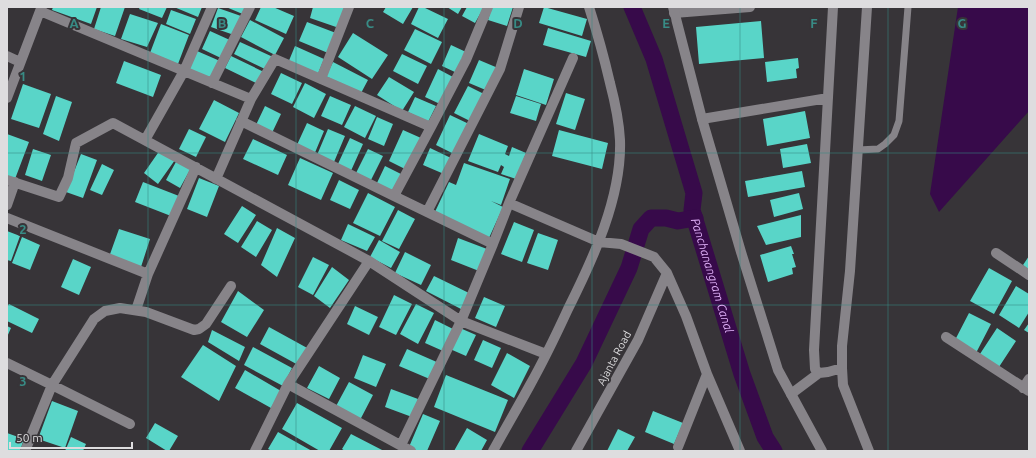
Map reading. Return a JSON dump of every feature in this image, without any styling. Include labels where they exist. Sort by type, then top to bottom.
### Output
[{"type":"street","points":[[145,140],[184,71],[212,7]]},
{"type":"street","points":[[212,83],[250,7]]},
{"type":"street","points":[[321,79],[349,7]]},
{"type":"street","points":[[394,196],[466,60],[488,7]]},
{"type":"street","points":[[427,212],[500,69],[519,7]]},
{"type":"street","points":[[493,451],[530,385],[586,274],[599,242],[616,184],[620,141],[618,121],[604,58],[589,7]]},
{"type":"street","points":[[750,7],[674,10],[702,120],[740,252],[778,370],[822,451]]},
{"type":"street","points":[[819,374],[815,368],[814,350],[833,7]]},
{"type":"street","points":[[867,7],[850,271],[842,346],[842,368],[843,385],[869,451]]},
{"type":"street","points":[[7,98],[41,9],[251,99]]},
{"type":"street","points":[[7,56],[20,62]]},
{"type":"street","points":[[401,445],[461,321],[509,203],[573,58]]},
{"type":"street","points":[[216,178],[251,99],[275,59],[431,127]]},
{"type":"street","points":[[702,120],[828,98]]},
{"type":"street","points":[[241,121],[493,244]]},
{"type":"street","points":[[7,205],[11,181],[59,197],[68,178],[76,143],[113,123],[369,261],[461,321],[546,354]]},
{"type":"street","points":[[136,310],[148,274],[196,167]]},
{"type":"street","points":[[509,203],[599,242],[621,244],[654,257],[667,273],[686,316],[706,374],[740,451]]},
{"type":"street","points":[[7,218],[148,274]]},
{"type":"street","points":[[996,252],[1029,275]]},
{"type":"street","points":[[255,451],[288,384],[369,261]]},
{"type":"street","name":"Ajanta Road","points":[[576,451],[638,340],[667,273]]},
{"type":"street","points":[[25,451],[52,385],[94,319],[105,311],[120,308],[146,312],[194,330],[199,329],[206,324],[231,286]]},
{"type":"street","points":[[946,337],[1027,386]]},
{"type":"street","points":[[7,363],[130,424]]},
{"type":"street","points":[[791,394],[819,374],[842,368]]},
{"type":"street","points":[[678,447],[706,374]]},
{"type":"street","points":[[288,384],[411,451]]},
{"type":"lane","points":[[858,150],[878,149],[894,135],[899,121],[908,7]]},
{"type":"shaded area","points":[[958,7],[1029,7],[1029,111],[939,212],[930,194]]},
{"type":"building","points":[[53,7],[97,7],[91,24],[52,10]]},
{"type":"building","points":[[101,7],[125,7],[115,36],[94,29]]},
{"type":"building","points":[[140,7],[167,7],[162,18],[139,9]]},
{"type":"building","points":[[174,7],[202,7],[198,17]]},
{"type":"building","points":[[226,7],[248,7],[245,15]]},
{"type":"building","points":[[261,7],[273,7],[294,16],[286,34],[255,20]]},
{"type":"building","points":[[313,7],[346,8],[339,28],[310,18]]},
{"type":"building","points":[[386,7],[413,7],[403,24],[383,12]]},
{"type":"building","points":[[419,7],[423,7],[448,19],[438,38],[411,24]]},
{"type":"building","points":[[447,7],[462,7],[458,14]]},
{"type":"building","points":[[467,7],[484,7],[475,23],[462,16]]},
{"type":"building","points":[[492,7],[513,7],[507,26],[488,20]]},
{"type":"building","points":[[544,7],[587,19],[582,36],[539,23]]},
{"type":"building","points":[[218,8],[241,16],[234,35],[211,27]]},
{"type":"building","points":[[171,10],[196,19],[190,34],[166,24]]},
{"type":"building","points":[[130,14],[158,23],[147,47],[121,39]]},
{"type":"building","points":[[250,20],[284,38],[275,55],[241,37]]},
{"type":"building","points":[[761,21],[764,58],[699,64],[696,27]]},
{"type":"building","points":[[307,22],[336,33],[328,53],[299,41]]},
{"type":"building","points":[[161,24],[189,35],[178,64],[150,53]]},
{"type":"building","points":[[548,28],[591,41],[586,57],[543,45]]},
{"type":"building","points":[[415,29],[442,42],[431,64],[404,50]]},
{"type":"building","points":[[210,31],[232,41],[223,59],[202,49]]},
{"type":"building","points":[[353,33],[388,55],[372,79],[338,57]]},
{"type":"building","points":[[240,42],[273,57],[267,70],[234,54]]},
{"type":"building","points":[[451,45],[466,52],[457,73],[442,66]]},
{"type":"building","points":[[295,46],[324,59],[317,76],[288,63]]},
{"type":"building","points":[[197,51],[220,61],[212,79],[189,69]]},
{"type":"building","points":[[402,54],[427,66],[418,84],[393,71]]},
{"type":"building","points":[[231,56],[264,72],[258,84],[225,68]]},
{"type":"building","points":[[798,58],[799,68],[796,69],[797,78],[767,82],[765,62]]},
{"type":"building","points":[[479,60],[498,68],[488,91],[469,83]]},
{"type":"building","points":[[124,61],[161,75],[153,97],[116,83]]},
{"type":"building","points":[[333,62],[368,80],[360,95],[326,76]]},
{"type":"building","points":[[438,69],[453,77],[440,104],[425,97]]},
{"type":"building","points":[[524,69],[554,79],[546,105],[516,95]]},
{"type":"building","points":[[281,73],[302,83],[292,104],[271,94]]},
{"type":"building","points":[[389,77],[414,92],[402,111],[377,95]]},
{"type":"building","points":[[305,83],[326,94],[314,118],[293,107]]},
{"type":"building","points":[[23,84],[51,94],[39,128],[11,119]]},
{"type":"building","points":[[468,86],[484,94],[470,121],[454,113]]},
{"type":"building","points":[[566,93],[585,99],[575,130],[556,124]]},
{"type":"building","points":[[56,96],[72,102],[59,141],[43,134]]},
{"type":"building","points":[[330,96],[351,105],[342,125],[321,116]]},
{"type":"building","points":[[516,96],[541,104],[536,121],[510,113]]},
{"type":"building","points":[[415,97],[436,106],[428,122],[408,112]]},
{"type":"building","points":[[214,100],[239,113],[225,142],[199,129]]},
{"type":"building","points":[[265,106],[281,114],[271,135],[255,127]]},
{"type":"building","points":[[355,106],[376,116],[365,138],[344,127]]},
{"type":"building","points":[[805,111],[810,138],[767,146],[763,119]]},
{"type":"building","points":[[450,115],[469,124],[454,154],[436,145]]},
{"type":"building","points":[[377,117],[393,124],[384,146],[368,139]]},
{"type":"building","points":[[307,123],[324,131],[314,155],[296,147]]},
{"type":"building","points":[[189,129],[206,137],[196,157],[179,149]]},
{"type":"building","points":[[328,129],[345,136],[334,162],[317,155]]},
{"type":"building","points":[[403,130],[421,138],[407,170],[389,161]]},
{"type":"building","points":[[559,130],[608,143],[602,169],[552,156]]},
{"type":"building","points":[[7,134],[29,142],[15,179],[7,176]]},
{"type":"building","points":[[479,134],[508,146],[505,154],[509,156],[512,147],[526,153],[516,179],[501,174],[504,167],[501,165],[498,172],[468,161]]},
{"type":"building","points":[[350,138],[363,144],[350,173],[337,166]]},
{"type":"building","points":[[253,139],[287,155],[278,175],[243,159]]},
{"type":"building","points":[[807,144],[811,163],[783,168],[780,149]]},
{"type":"building","points":[[430,148],[451,158],[444,174],[423,165]]},
{"type":"building","points":[[33,149],[51,155],[42,181],[25,175]]},
{"type":"building","points":[[368,149],[383,156],[370,182],[355,175]]},
{"type":"building","points":[[160,150],[175,160],[158,184],[144,173]]},
{"type":"building","points":[[81,154],[97,160],[83,198],[66,192]]},
{"type":"building","points":[[300,158],[333,173],[321,200],[288,185]]},
{"type":"building","points":[[177,160],[191,168],[180,188],[166,180]]},
{"type":"building","points":[[464,163],[510,179],[501,205],[491,201],[503,207],[489,238],[434,214],[449,182],[456,185]]},
{"type":"building","points":[[102,164],[114,170],[102,195],[90,190]]},
{"type":"building","points":[[385,166],[403,175],[394,194],[376,185]]},
{"type":"building","points":[[802,171],[805,187],[748,197],[745,181]]},
{"type":"building","points":[[199,178],[219,186],[207,217],[187,209]]},
{"type":"building","points":[[339,180],[359,190],[350,209],[330,200]]},
{"type":"building","points":[[143,182],[179,196],[171,216],[135,202]]},
{"type":"building","points":[[368,193],[395,207],[380,236],[353,223]]},
{"type":"building","points":[[799,193],[803,209],[774,217],[770,200]]},
{"type":"building","points":[[242,206],[256,215],[238,243],[224,234]]},
{"type":"building","points":[[398,210],[415,219],[399,249],[382,241]]},
{"type":"building","points":[[801,215],[801,237],[766,245],[757,226]]},
{"type":"building","points":[[257,221],[272,230],[256,257],[241,247]]},
{"type":"building","points":[[514,222],[534,230],[522,262],[501,254]]},
{"type":"building","points":[[348,224],[375,237],[367,251],[341,240]]},
{"type":"building","points":[[277,228],[295,238],[277,277],[261,265]]},
{"type":"building","points":[[119,229],[150,239],[141,267],[109,257]]},
{"type":"building","points":[[7,231],[20,236],[11,261],[7,260]]},
{"type":"building","points":[[538,233],[558,240],[548,270],[527,263]]},
{"type":"building","points":[[22,237],[40,245],[30,270],[12,263]]},
{"type":"building","points":[[458,238],[487,249],[479,271],[451,260]]},
{"type":"building","points":[[379,240],[400,252],[391,268],[370,257]]},
{"type":"building","points":[[791,246],[796,267],[792,268],[793,274],[768,282],[760,255]]},
{"type":"building","points":[[405,252],[431,265],[421,285],[395,273]]},
{"type":"building","points":[[1029,256],[1029,270],[1023,265]]},
{"type":"building","points":[[313,257],[329,265],[313,295],[298,287]]},
{"type":"building","points":[[73,259],[91,267],[79,295],[61,287]]},
{"type":"building","points":[[332,267],[349,280],[330,308],[314,296]]},
{"type":"building","points":[[989,268],[1012,281],[994,314],[970,301]]},
{"type":"building","points":[[434,276],[469,293],[461,309],[426,291]]},
{"type":"building","points":[[1016,286],[1029,294],[1029,312],[1019,328],[999,315]]},
{"type":"building","points":[[238,291],[264,310],[247,337],[221,322]]},
{"type":"building","points":[[394,295],[412,304],[396,335],[379,327]]},
{"type":"building","points":[[484,297],[505,306],[496,327],[475,318]]},
{"type":"building","points":[[9,304],[39,319],[32,333],[7,321],[7,307]]},
{"type":"building","points":[[416,304],[434,313],[418,344],[400,334]]},
{"type":"building","points":[[355,306],[378,317],[369,335],[347,324]]},
{"type":"building","points":[[969,313],[991,324],[976,353],[954,342]]},
{"type":"building","points":[[435,320],[453,329],[443,351],[425,343]]},
{"type":"building","points":[[1029,323],[1029,333],[1024,330]]},
{"type":"building","points":[[7,326],[11,328],[7,337]]},
{"type":"building","points":[[269,327],[309,349],[300,366],[260,344]]},
{"type":"building","points":[[460,328],[476,335],[466,356],[450,349]]},
{"type":"building","points":[[997,328],[1016,341],[997,370],[978,357]]},
{"type":"building","points":[[212,330],[245,347],[239,361],[208,342]]},
{"type":"building","points":[[483,340],[501,348],[492,368],[474,360]]},
{"type":"building","points":[[203,345],[236,366],[219,401],[181,377]]},
{"type":"building","points":[[253,347],[292,368],[283,386],[244,365]]},
{"type":"building","points":[[407,349],[439,363],[432,380],[399,366]]},
{"type":"building","points":[[507,353],[530,366],[514,398],[491,385]]},
{"type":"building","points":[[363,355],[386,364],[376,387],[354,378]]},
{"type":"building","points":[[319,366],[340,378],[329,399],[307,388]]},
{"type":"building","points":[[245,370],[281,391],[271,408],[235,388]]},
{"type":"building","points":[[446,375],[508,400],[495,432],[434,407]]},
{"type":"building","points":[[349,382],[373,395],[360,420],[335,408]]},
{"type":"building","points":[[391,389],[418,399],[412,417],[385,407]]},
{"type":"building","points":[[52,401],[78,411],[65,448],[38,439]]},
{"type":"building","points":[[297,403],[342,428],[329,451],[320,451],[282,429]]},
{"type":"building","points":[[653,411],[683,423],[674,444],[645,432]]},
{"type":"building","points":[[423,414],[440,421],[427,451],[418,451],[409,447]]},
{"type":"building","points":[[155,423],[178,436],[169,451],[146,438]]},
{"type":"building","points":[[467,428],[487,440],[481,451],[454,451]]},
{"type":"building","points":[[618,429],[635,437],[627,451],[607,451]]},
{"type":"building","points":[[278,432],[312,451],[272,451],[268,449]]},
{"type":"building","points":[[7,433],[24,439],[20,451],[7,451]]},
{"type":"building","points":[[351,434],[384,451],[345,451],[342,449]]},
{"type":"building","points":[[71,437],[86,444],[83,451],[65,451]]},
{"type":"waterway","name":"Panchanangram Canal","points":[[632,7],[654,59],[694,193],[692,210],[742,374],[765,437],[774,451]]},
{"type":"waterway","points":[[530,451],[584,363],[629,268],[641,229],[651,218],[666,218],[678,221],[695,218]]}]
